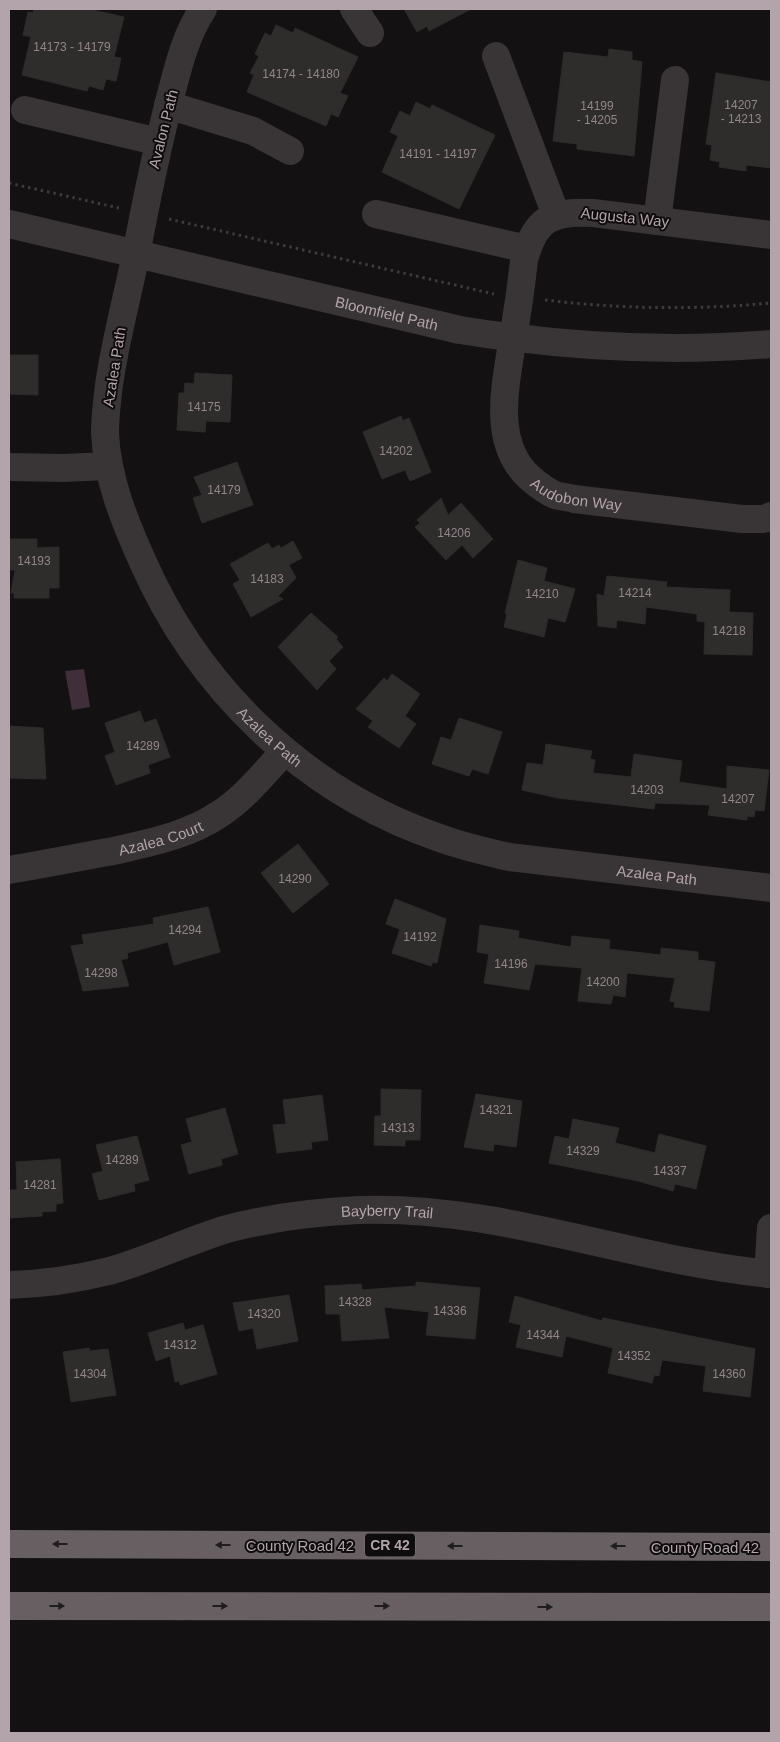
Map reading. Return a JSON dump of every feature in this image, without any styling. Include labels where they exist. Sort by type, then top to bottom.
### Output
[{"type":"highway","name":"County Road 42","points":[[9,1544],[771,1547]]},
{"type":"highway","points":[[9,1606],[771,1607]]},
{"type":"street","points":[[354,9],[370,33]]},
{"type":"street","name":"Avalon Path","points":[[137,254],[159,142],[193,12]]},
{"type":"street","points":[[496,56],[556,215]]},
{"type":"street","points":[[657,221],[675,80]]},
{"type":"street","points":[[168,105],[246,129],[290,151]]},
{"type":"street","points":[[25,110],[159,142]]},
{"type":"street","name":"Augusta Way","points":[[513,338],[527,249],[534,231],[545,221],[556,215],[574,212],[593,213],[771,235]]},
{"type":"street","points":[[376,214],[527,249]]},
{"type":"street","name":"Bloomfield Path","points":[[9,224],[451,328],[513,338],[603,347],[705,348],[771,344]]},
{"type":"street","name":"Azalea Path","points":[[137,254],[118,332],[107,400],[105,431],[108,466],[118,501],[135,546],[152,584],[181,635],[202,665],[256,726],[284,752],[330,785],[366,806],[436,837],[509,857],[540,862],[771,888]]},
{"type":"street","name":"Audobon Way","points":[[513,338],[504,412],[506,434],[512,454],[523,471],[538,484],[555,495],[574,499],[742,519],[764,519],[771,516]]},
{"type":"street","points":[[9,467],[64,468],[108,466]]},
{"type":"street","name":"Azalea Court","points":[[9,870],[162,840],[191,829],[218,815],[242,796],[284,752]]},
{"type":"street","name":"Bayberry Trail","points":[[9,1285],[71,1279],[110,1270],[219,1232],[272,1219],[357,1210],[399,1209],[496,1220],[688,1262],[732,1270],[770,1274]]},
{"type":"street","points":[[770,1274],[771,1228]]},
{"type":"path","points":[[9,183],[519,298],[583,305],[641,308],[727,307],[771,303]]},
{"type":"shaded area","points":[[84,669],[90,707],[72,710],[65,671]]},
{"type":"building","points":[[34,9],[88,9],[124,17],[114,57],[121,58],[116,81],[106,79],[103,90],[89,86],[87,91],[22,75],[31,37],[23,35],[28,12],[33,13]]},
{"type":"building","points":[[404,9],[471,9],[429,31],[427,26],[417,32]]},
{"type":"building","points":[[276,25],[293,33],[295,28],[358,57],[340,93],[348,96],[338,117],[331,114],[326,126],[247,92],[254,75],[250,73],[259,56],[255,54],[265,33],[271,36]]},
{"type":"building","points":[[609,49],[632,52],[632,60],[642,62],[634,156],[577,149],[577,144],[553,141],[564,52],[608,57]]},
{"type":"building","points":[[716,73],[771,82],[771,168],[746,165],[746,171],[719,167],[720,162],[710,160],[712,145],[706,144]]},
{"type":"building","points":[[416,102],[430,109],[432,105],[495,135],[459,209],[382,172],[398,136],[390,132],[400,111],[410,116]]},
{"type":"building","points":[[9,355],[38,355],[38,395],[9,394]]},
{"type":"building","points":[[195,373],[232,375],[230,422],[206,421],[205,432],[177,430],[179,393],[184,393],[185,383],[194,384]]},
{"type":"building","points":[[401,416],[403,421],[409,418],[431,472],[410,481],[405,470],[382,479],[363,432]]},
{"type":"building","points":[[237,462],[253,505],[202,523],[193,498],[202,495],[194,477]]},
{"type":"building","points":[[441,498],[448,515],[461,503],[493,539],[473,558],[462,545],[446,560],[415,527],[420,523],[417,520]]},
{"type":"building","points":[[9,539],[37,539],[37,548],[59,547],[59,588],[49,588],[49,598],[14,598],[14,593],[11,593],[15,570],[9,570]]},
{"type":"building","points":[[293,541],[302,558],[289,565],[296,578],[278,596],[283,599],[251,617],[233,584],[240,580],[230,564],[268,543],[272,549],[279,545],[281,548]]},
{"type":"building","points":[[518,560],[547,568],[544,581],[575,589],[565,622],[548,618],[544,637],[504,627],[507,614],[505,613]]},
{"type":"building","points":[[607,576],[667,582],[666,587],[730,590],[729,612],[753,613],[752,655],[704,654],[705,622],[697,621],[697,614],[646,607],[645,624],[617,620],[616,628],[598,626],[597,594],[604,596]]},
{"type":"building","points":[[311,613],[338,637],[336,639],[343,647],[329,661],[336,669],[317,690],[278,647]]},
{"type":"building","points":[[392,674],[420,694],[405,716],[416,724],[399,748],[368,727],[373,721],[356,709],[384,678],[387,681]]},
{"type":"building","points":[[140,711],[144,723],[156,719],[170,757],[148,765],[150,773],[116,785],[105,756],[115,752],[105,723]]},
{"type":"building","points":[[459,718],[502,732],[488,774],[472,769],[469,776],[432,764],[441,737],[451,740]]},
{"type":"building","points":[[9,726],[43,728],[46,779],[9,778]]},
{"type":"building","points":[[546,744],[592,751],[590,759],[595,760],[593,773],[631,777],[634,754],[682,761],[679,782],[727,789],[727,766],[769,770],[764,811],[755,810],[754,817],[747,816],[747,820],[708,815],[710,805],[655,803],[654,809],[558,798],[522,790],[527,763],[543,765]]},
{"type":"building","points":[[298,844],[329,884],[293,913],[261,873]]},
{"type":"building","points":[[395,899],[446,919],[437,963],[433,962],[431,966],[392,953],[400,929],[386,924]]},
{"type":"building","points":[[208,907],[220,952],[174,965],[168,942],[127,953],[128,958],[121,960],[129,986],[83,991],[71,946],[84,944],[82,935],[154,924],[153,918]]},
{"type":"building","points":[[480,925],[519,931],[518,938],[571,947],[572,936],[610,940],[609,949],[661,955],[661,948],[698,952],[698,960],[715,962],[709,1011],[674,1007],[675,1002],[670,1001],[675,978],[627,973],[625,997],[613,995],[611,1004],[578,1001],[582,968],[535,964],[529,990],[484,983],[489,954],[477,952]]},
{"type":"building","points":[[381,1089],[421,1090],[420,1140],[405,1140],[405,1146],[374,1145],[375,1116],[381,1116]]},
{"type":"building","points":[[476,1094],[522,1101],[516,1147],[494,1144],[493,1151],[464,1147]]},
{"type":"building","points":[[322,1095],[328,1140],[311,1142],[312,1149],[277,1153],[273,1125],[286,1124],[283,1100]]},
{"type":"building","points":[[225,1108],[238,1154],[221,1159],[222,1165],[189,1174],[181,1145],[192,1142],[186,1119]]},
{"type":"building","points":[[573,1119],[619,1128],[615,1143],[655,1153],[659,1134],[706,1146],[696,1189],[675,1184],[673,1191],[638,1181],[549,1163],[555,1136],[569,1139]]},
{"type":"building","points":[[137,1136],[149,1180],[134,1184],[135,1191],[99,1200],[92,1174],[103,1171],[96,1145]]},
{"type":"building","points":[[60,1159],[63,1203],[56,1204],[56,1211],[42,1212],[42,1216],[9,1218],[9,1190],[17,1190],[16,1162]]},
{"type":"building","points":[[416,1282],[480,1288],[475,1339],[426,1335],[429,1312],[384,1307],[389,1338],[342,1341],[340,1314],[326,1314],[325,1286],[361,1284],[362,1290],[416,1286]]},
{"type":"building","points":[[289,1295],[298,1341],[257,1349],[253,1328],[239,1331],[233,1303]]},
{"type":"building","points":[[515,1296],[602,1321],[603,1318],[755,1349],[750,1397],[703,1391],[706,1366],[662,1360],[659,1376],[654,1375],[652,1383],[608,1373],[613,1348],[566,1336],[562,1357],[516,1347],[521,1325],[509,1322]]},
{"type":"building","points":[[183,1323],[185,1330],[203,1325],[217,1374],[180,1385],[179,1381],[175,1382],[170,1356],[156,1361],[148,1333]]},
{"type":"building","points":[[89,1348],[90,1351],[108,1349],[116,1395],[71,1402],[63,1352]]}]
